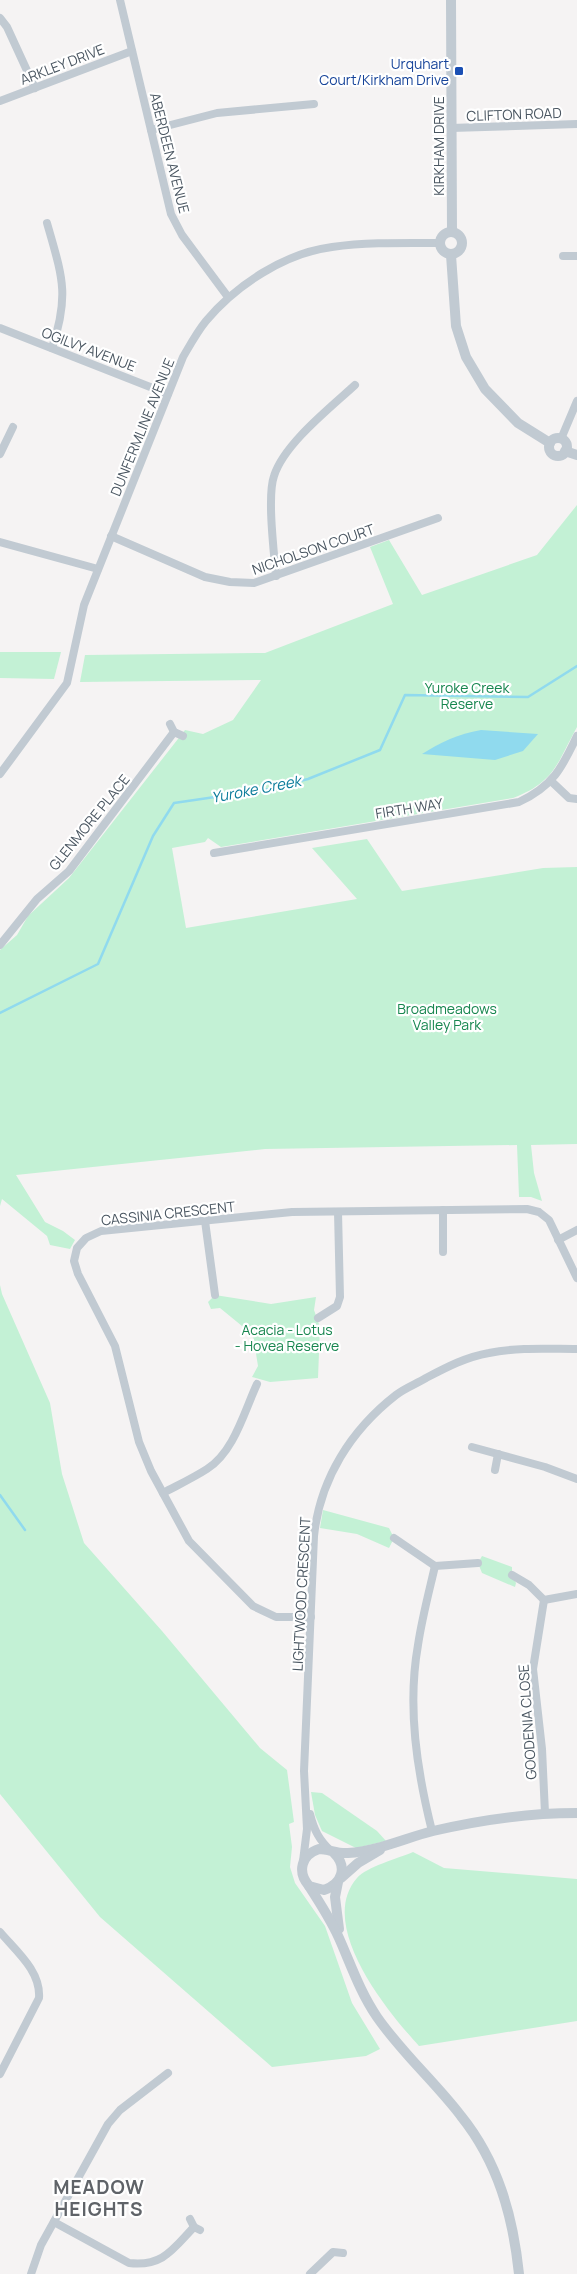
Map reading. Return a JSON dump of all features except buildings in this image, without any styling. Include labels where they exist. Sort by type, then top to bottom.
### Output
[{"type":"street","name":"ABERDEEN AVENUE","points":[[120,0],[171,214],[182,235],[228,297]]},
{"type":"street","name":"KIRKHAM DRIVE","points":[[451,0],[452,232]]},
{"type":"street","points":[[0,18],[7,27],[35,88]]},
{"type":"street","name":"ARKLEY DRIVE","points":[[0,101],[132,51]]},
{"type":"street","points":[[151,130],[217,113],[314,104]]},
{"type":"street","name":"CLIFTON ROAD","points":[[451,128],[577,124]]},
{"type":"street","points":[[47,223],[64,288],[62,314],[52,348]]},
{"type":"street","points":[[452,232],[458,234],[463,243],[461,249],[451,255],[443,252],[440,243],[442,236],[452,232]]},
{"type":"street","name":"DUNFERMLINE AVENUE","points":[[0,774],[67,683],[84,606],[98,569],[183,357],[204,322],[228,297],[270,269],[300,255],[330,247],[359,244],[440,243]]},
{"type":"street","points":[[451,255],[456,326],[466,357],[485,389],[518,423],[550,444]]},
{"type":"street","points":[[563,256],[577,256]]},
{"type":"street","name":"OGILVY AVENUE","points":[[0,328],[168,394]]},
{"type":"street","points":[[276,576],[271,497],[273,477],[288,450],[355,385]]},
{"type":"street","points":[[561,439],[577,401]]},
{"type":"street","points":[[0,454],[12,428]]},
{"type":"street","points":[[554,439],[561,439],[566,444],[566,451],[560,455],[555,455],[550,450],[550,444],[554,439]]},
{"type":"street","points":[[566,451],[577,455]]},
{"type":"street","name":"NICHOLSON COURT","points":[[111,536],[205,577],[254,584],[438,518]]},
{"type":"street","points":[[1,544],[98,569]]},
{"type":"street","points":[[170,724],[174,732],[183,736]]},
{"type":"street","name":"GLENMORE PLACE","points":[[0,946],[37,900],[69,871],[174,732]]},
{"type":"street","name":"FIRTH WAY","points":[[214,853],[520,802],[535,795],[551,781],[564,765],[577,736]]},
{"type":"street","points":[[551,781],[569,798],[577,799]]},
{"type":"street","name":"CASSINIA CRESCENT","points":[[311,1617],[276,1617],[253,1606],[189,1541],[163,1493],[139,1442],[115,1346],[78,1274],[74,1261],[77,1248],[86,1238],[101,1231],[292,1212],[527,1209],[539,1212],[548,1220],[577,1278]]},
{"type":"street","points":[[443,1210],[443,1252]]},
{"type":"street","points":[[318,1318],[337,1306],[340,1297],[338,1212]]},
{"type":"street","points":[[205,1221],[215,1295]]},
{"type":"street","points":[[558,1240],[577,1230]]},
{"type":"street","name":"LIGHTWOOD CRESCENT","points":[[303,1861],[307,1829],[304,1771],[314,1536],[320,1502],[326,1483],[342,1453],[375,1413],[397,1394],[456,1362],[506,1350],[577,1349]]},
{"type":"street","points":[[163,1493],[208,1469],[220,1458],[229,1447],[257,1384]]},
{"type":"street","points":[[472,1447],[545,1467],[577,1479]]},
{"type":"street","points":[[495,1470],[498,1454]]},
{"type":"street","points":[[394,1538],[435,1566],[478,1563]]},
{"type":"street","points":[[432,1831],[420,1786],[414,1697],[417,1645],[435,1566]]},
{"type":"street","points":[[512,1575],[529,1585],[544,1600],[577,1594]]},
{"type":"street","name":"GOODENIA CLOSE","points":[[544,1600],[533,1669],[542,1749],[545,1813]]},
{"type":"street","name":"LIGHTWOOD CRESCENT","points":[[307,1803],[314,1828],[322,1843],[333,1852]]},
{"type":"street","points":[[519,2274],[513,2226],[488,2156],[462,2116],[377,2017],[354,1976],[328,1915],[302,1874],[303,1861],[318,1849],[347,1854],[387,1846],[432,1831],[499,1818],[545,1813],[577,1813]]},
{"type":"street","points":[[309,1886],[324,1890],[358,1863],[387,1846]]},
{"type":"street","points":[[333,1852],[342,1864],[335,1897],[340,1940]]},
{"type":"street","points":[[0,1932],[36,1974],[40,1987],[39,1998],[0,2074]]},
{"type":"street","points":[[31,2274],[38,2252],[108,2124],[120,2110],[168,2069],[176,2078]]},
{"type":"street","points":[[54,2222],[130,2263],[142,2264],[163,2258],[195,2225]]},
{"type":"street","points":[[310,2274],[331,2248],[343,2252]]},
{"type":"green space","points":[[577,505],[577,727],[553,770],[538,785],[513,798],[221,847],[208,838],[205,842],[172,848],[186,928],[357,899],[312,848],[367,839],[402,891],[543,868],[577,867],[577,1144],[531,1145],[534,1173],[542,1201],[531,1197],[519,1197],[517,1145],[265,1149],[16,1175],[45,1222],[63,1231],[75,1240],[70,1249],[50,1245],[47,1236],[2,1199],[0,1206],[0,950],[17,935],[28,916],[69,878],[185,730],[203,734],[233,720],[261,680],[80,682],[85,655],[265,653],[393,604],[370,547],[389,540],[422,595],[537,555]]},
{"type":"green space","points":[[0,652],[61,652],[54,679],[0,678]]},
{"type":"green space","points":[[0,1285],[2,1294],[50,1403],[62,1474],[84,1543],[162,1631],[260,1748],[287,1770],[294,1822],[289,1824],[292,1847],[290,1867],[295,1883],[325,1926],[352,2003],[380,2049],[366,2056],[272,2067],[100,1917],[0,1794]]},
{"type":"green space","name":"Acacia - Lotus - Hovea Reserve","points":[[215,1295],[271,1304],[316,1297],[314,1310],[320,1327],[318,1378],[270,1382],[252,1377],[258,1366],[253,1335],[220,1308],[211,1309],[208,1302]]},
{"type":"green space","points":[[323,1510],[389,1528],[394,1538],[389,1548],[357,1534],[320,1528]]},
{"type":"green space","points":[[482,1556],[512,1567],[512,1575],[516,1583],[515,1587],[482,1573],[478,1563]]},
{"type":"green space","points":[[311,1792],[322,1793],[377,1831],[386,1841],[356,1848],[322,1831],[315,1815]]},
{"type":"green space","points":[[413,1852],[444,1868],[577,1879],[577,2021],[419,2046],[390,2012],[361,1967],[350,1943],[345,1919],[347,1897],[361,1874]]},
{"type":"water","points":[[481,730],[538,734],[523,751],[495,760],[422,754],[450,739]]},
{"type":"waterway","name":"Yuroke Creek","points":[[0,1013],[98,964],[153,836],[174,803],[269,789],[308,779],[380,750],[405,695],[528,697],[577,666]]},
{"type":"waterway","points":[[0,1495],[25,1530]]},
{"type":"place","name":"Urquhart Court/Kirkham Drive","points":[[459,71]]},
{"type":"district","name":"MEADOW HEIGHTS","points":[[99,2198]]},
{"type":"park label","name":"Yuroke Creek Reserve","points":[[467,696]]},
{"type":"park label","name":"Broadmeadows Valley Park","points":[[447,1016]]}]
